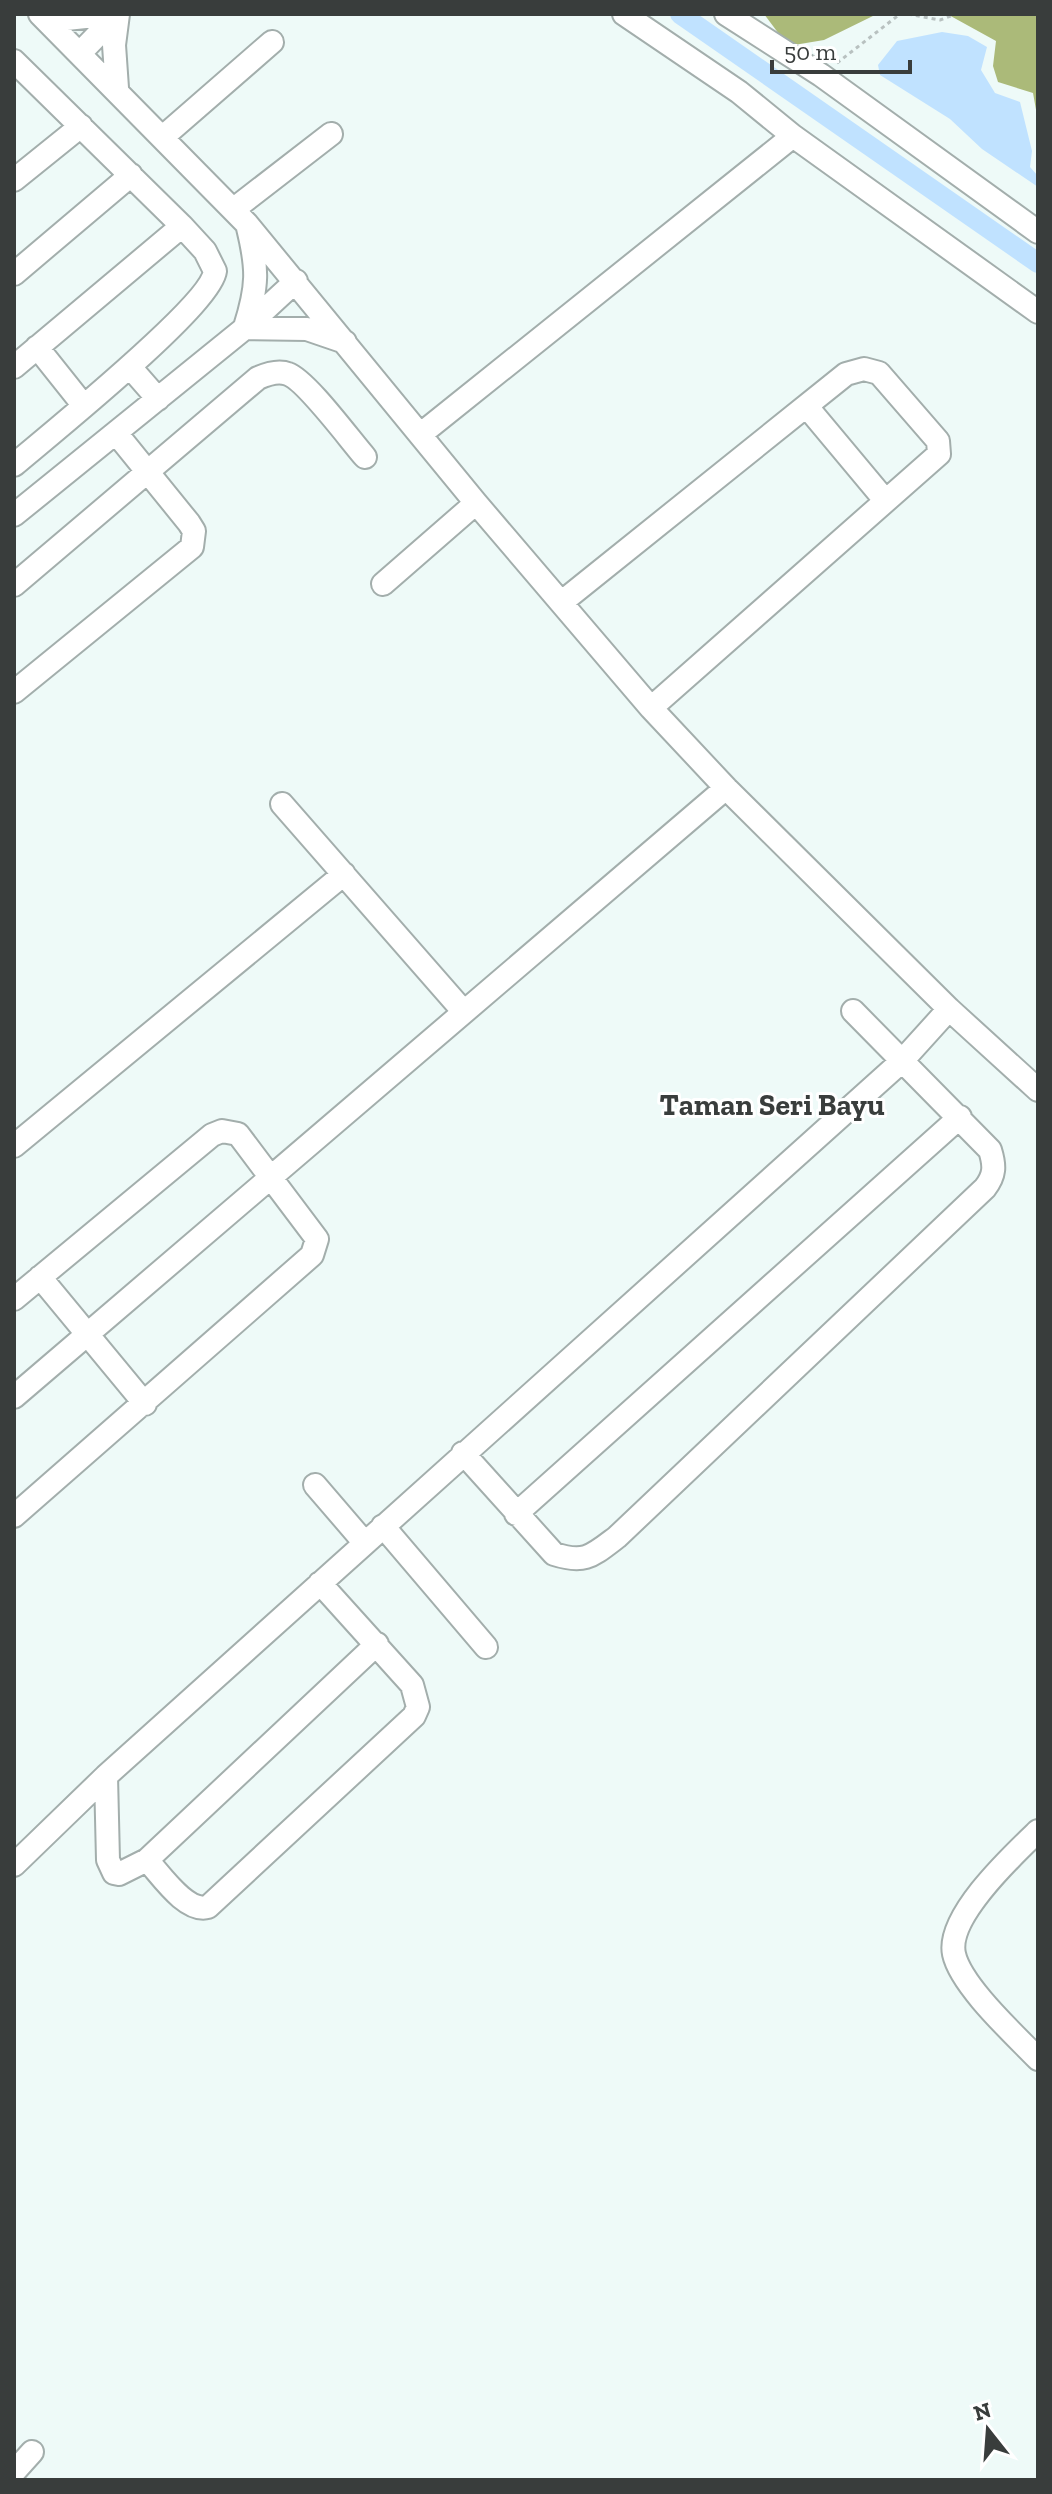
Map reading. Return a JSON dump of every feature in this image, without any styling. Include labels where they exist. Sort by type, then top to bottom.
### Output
[{"type":"street","points":[[44,18],[117,14]]},
{"type":"street","points":[[81,52],[117,14]]},
{"type":"street","points":[[117,14],[114,45],[117,88]]},
{"type":"street","points":[[624,14],[739,92],[793,136],[1038,312]]},
{"type":"street","points":[[726,14],[821,75],[1038,232]]},
{"type":"street","points":[[44,18],[117,88],[240,217],[347,342],[476,503],[651,708],[726,788],[949,1009],[1038,1090]]},
{"type":"street","points":[[164,136],[272,42]]},
{"type":"street","points":[[14,465],[130,367],[214,279],[212,261],[182,226],[81,126],[18,73]]},
{"type":"street","points":[[14,180],[81,126]]},
{"type":"street","points":[[240,217],[331,134]]},
{"type":"street","points":[[421,434],[793,136]]},
{"type":"street","points":[[14,274],[131,175]]},
{"type":"street","points":[[240,217],[257,268],[256,294],[245,328]]},
{"type":"street","points":[[14,367],[182,226]]},
{"type":"street","points":[[14,515],[245,328],[296,281]]},
{"type":"street","points":[[245,328],[307,329],[347,342]]},
{"type":"street","points":[[37,347],[84,406]]},
{"type":"street","points":[[130,367],[158,399]]},
{"type":"street","points":[[562,602],[808,408],[846,374],[864,369],[879,373],[938,441],[939,454],[884,499],[651,708]]},
{"type":"street","points":[[14,585],[258,378],[281,372],[298,380],[365,457]]},
{"type":"street","points":[[808,408],[884,499]]},
{"type":"street","points":[[14,692],[192,547],[194,531],[116,433]]},
{"type":"street","points":[[383,584],[476,503]]},
{"type":"street","points":[[14,1397],[726,788]]},
{"type":"street","points":[[282,804],[464,1012]]},
{"type":"street","points":[[14,1146],[344,874]]},
{"type":"street","points":[[14,1865],[106,1776],[364,1542],[902,1061],[949,1009]]},
{"type":"street","points":[[463,1453],[554,1554],[574,1560],[594,1555],[617,1537],[985,1188],[993,1178],[995,1163],[990,1150],[853,1011]]},
{"type":"street","points":[[516,1514],[960,1117]]},
{"type":"street","points":[[14,1299],[212,1135],[222,1131],[238,1134],[317,1239],[312,1255],[14,1516]]},
{"type":"street","points":[[40,1277],[145,1404]]},
{"type":"street","points":[[315,1485],[364,1542]]},
{"type":"street","points":[[383,1526],[486,1647]]},
{"type":"street","points":[[147,1860],[190,1904],[201,1909],[208,1907],[414,1716],[418,1707],[412,1685],[320,1583]]},
{"type":"street","points":[[106,1776],[111,1867],[119,1874],[147,1860],[377,1644]]},
{"type":"street","points":[[1038,1831],[1005,1863],[977,1899],[954,1940],[954,1955],[975,1990],[1038,2059]]},
{"type":"street","points":[[14,2472],[32,2452]]},
{"type":"path","points":[[821,75],[900,14]]},
{"type":"path","points":[[908,14],[940,20],[956,14]]},
{"type":"green space","points":[[764,14],[877,14],[824,40],[788,46]]},
{"type":"green space","points":[[947,14],[1038,14],[1038,121],[1033,93],[998,82],[993,66],[996,41]]},
{"type":"water","points":[[942,32],[968,36],[987,47],[981,70],[995,93],[1020,102],[1032,151],[1030,167],[1038,176],[1038,187],[982,149],[950,119],[880,75],[878,65],[897,41]]},
{"type":"waterway","points":[[680,14],[1038,263]]},
{"type":"district","name":"Taman Seri Bayu","points":[[772,1105]]}]
